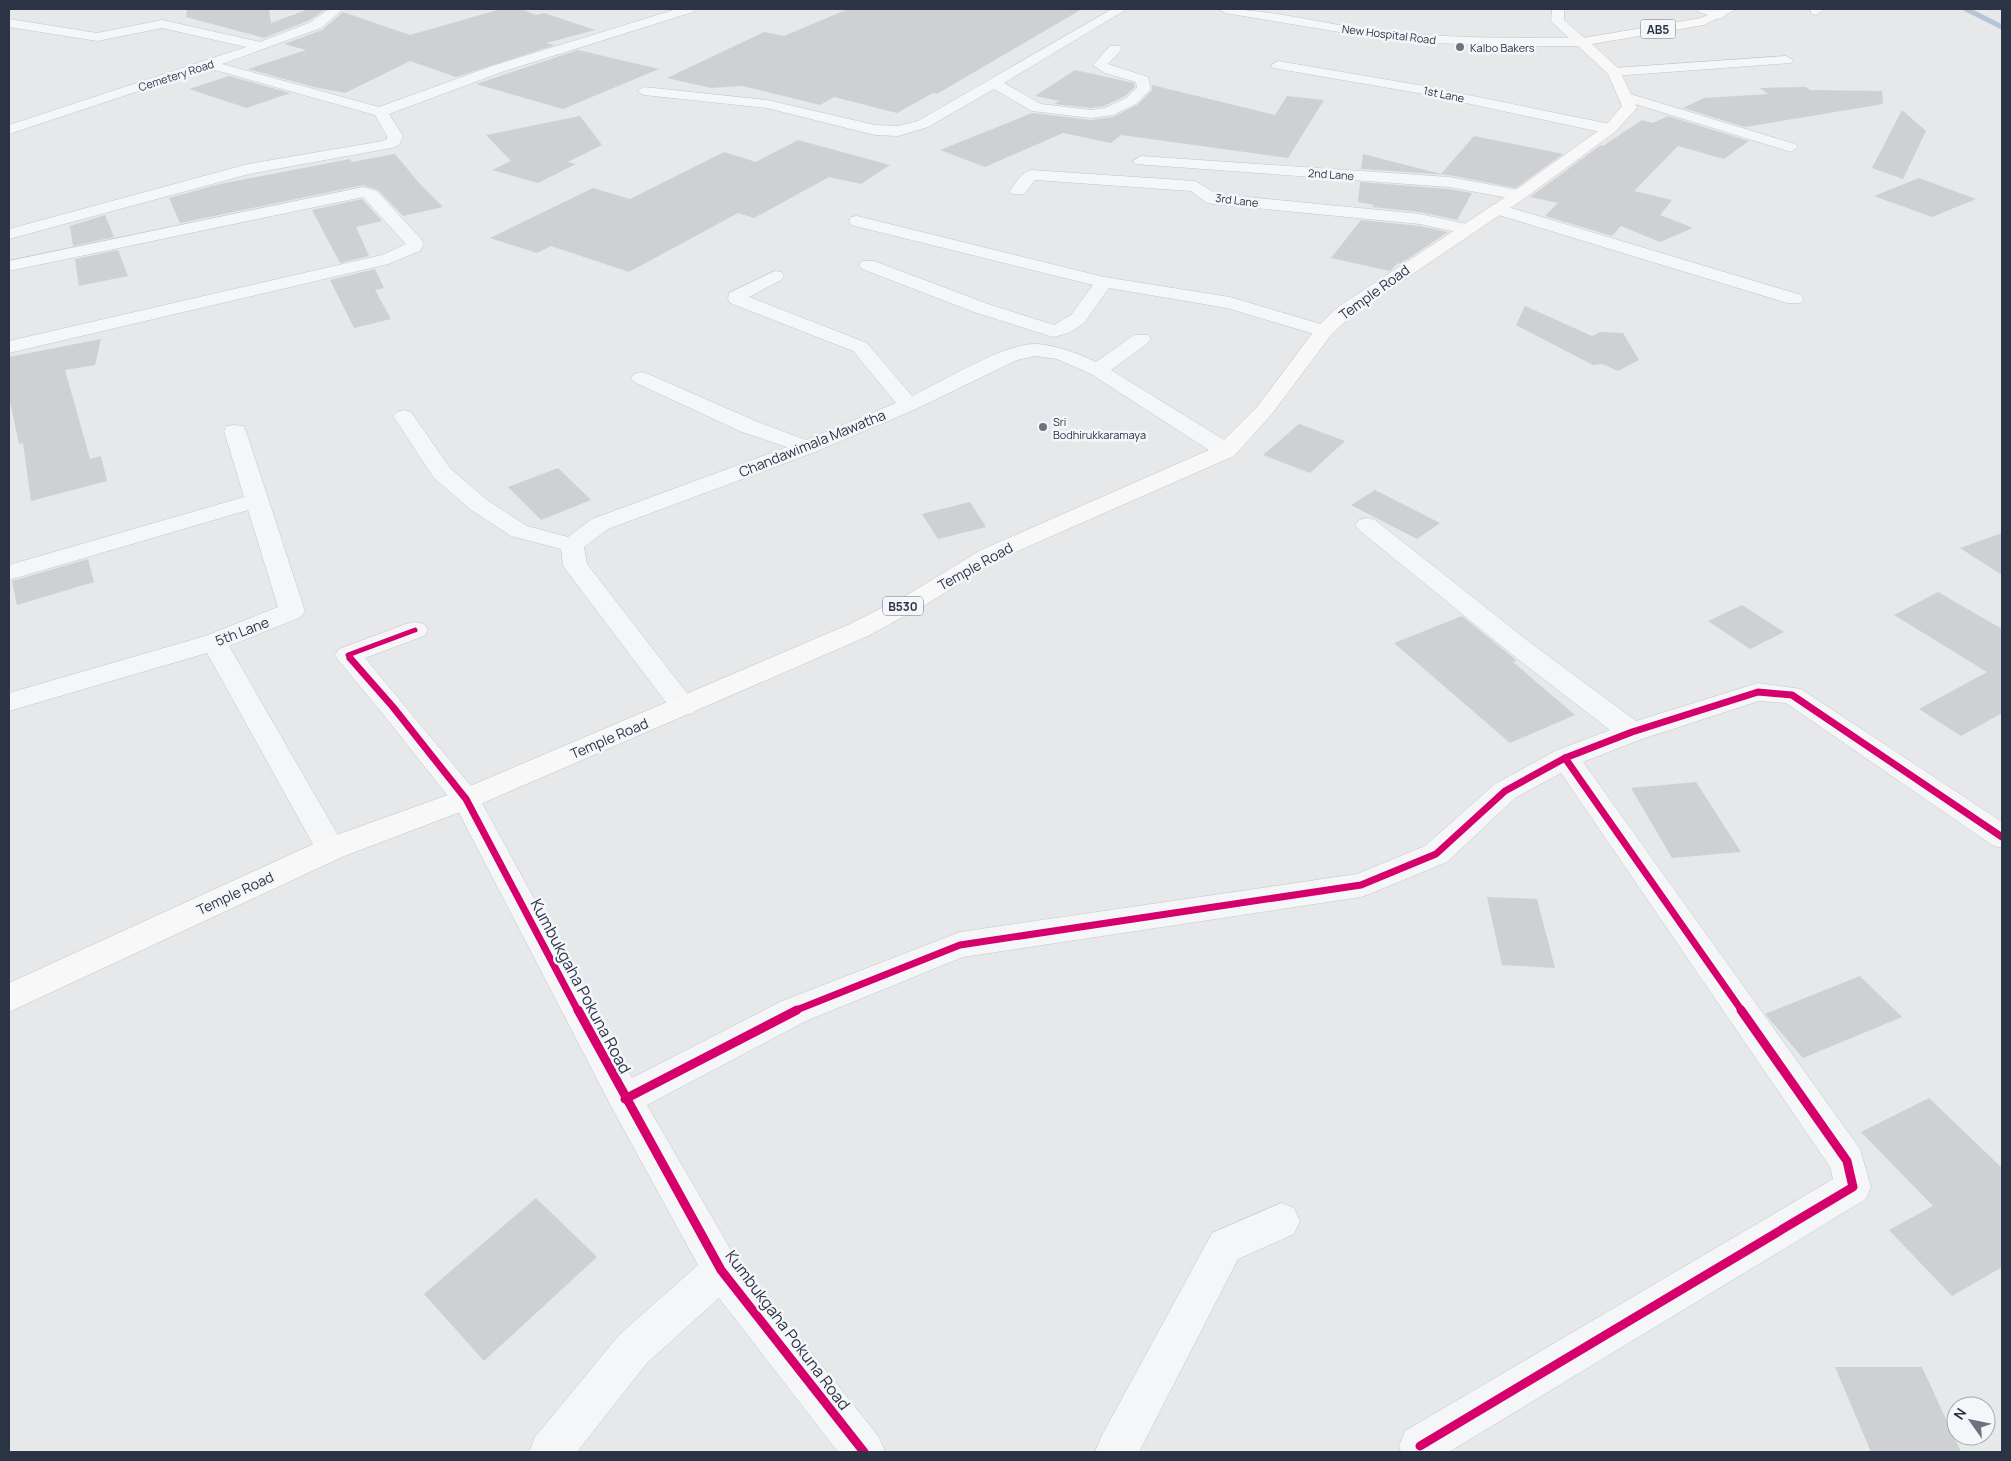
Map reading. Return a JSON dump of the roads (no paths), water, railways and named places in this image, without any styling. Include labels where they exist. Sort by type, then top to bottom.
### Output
[{"type":"main road","name":"New Hospital Road","points":[[1582,42],[1704,22],[1725,12]]},
{"type":"main road","points":[[1582,42],[1614,72],[1627,97]]},
{"type":"main road","name":"Temple Road","points":[[9,998],[331,848],[466,799],[859,630],[916,600],[989,555],[1226,451],[1264,411],[1324,331],[1345,310],[1465,229],[1519,196],[1610,129],[1630,107],[1627,97]]},
{"type":"street","name":"Cemetery Road","points":[[9,130],[261,46],[316,25],[337,9]]},
{"type":"street","points":[[208,64],[380,112],[497,69],[689,9]]},
{"type":"street","points":[[644,91],[767,104],[875,130],[898,131],[923,124],[1120,9]]},
{"type":"street","name":"New Hospital Road","points":[[1225,9],[1388,36],[1479,42],[1582,42]]},
{"type":"street","points":[[1558,9],[1557,21],[1582,42]]},
{"type":"street","points":[[1703,9],[1725,12]]},
{"type":"street","points":[[9,23],[95,37],[162,24],[261,46]]},
{"type":"street","points":[[995,83],[1037,108],[1091,114],[1108,112],[1131,101],[1144,89],[1143,80],[1133,75],[1105,69],[1100,65],[1116,49]]},
{"type":"street","points":[[1614,72],[1786,60]]},
{"type":"street","name":"1st Lane","points":[[1278,65],[1424,90],[1610,129]]},
{"type":"street","points":[[1627,97],[1790,147]]},
{"type":"street","points":[[9,234],[248,169],[386,145],[394,142],[395,136],[380,112]]},
{"type":"street","name":"2nd Lane","points":[[1141,161],[1449,182],[1519,196]]},
{"type":"street","name":"3rd Lane","points":[[1018,191],[1031,175],[1195,186],[1213,199],[1420,219],[1465,229]]},
{"type":"street","points":[[9,266],[345,194],[363,192],[371,194],[415,243],[414,247],[388,259],[9,347]]},
{"type":"street","points":[[1498,209],[1794,299]]},
{"type":"street","points":[[856,221],[1104,282],[1230,303],[1324,331]]},
{"type":"street","points":[[868,265],[981,308],[1052,330],[1064,329],[1084,315],[1104,282]]},
{"type":"street","points":[[775,276],[736,297],[737,299],[860,347],[909,405]]},
{"type":"street","points":[[1098,370],[1141,339]]},
{"type":"street","name":"Chandawimala Mawatha","points":[[572,545],[600,524],[807,447],[909,405],[1010,356],[1036,350],[1062,354],[1098,370],[1226,451]]},
{"type":"street","points":[[642,378],[750,427],[807,447]]},
{"type":"street","points":[[404,416],[442,472],[479,505],[519,532],[572,545],[575,564],[684,706]]},
{"type":"street","name":"5th Lane","points":[[9,702],[214,642],[292,611],[235,431]]},
{"type":"street","points":[[9,573],[257,500]]},
{"type":"street","points":[[1367,524],[1523,650],[1632,732]]},
{"type":"street","name":"Kumbukgaha Pokuna Road","points":[[414,630],[348,655],[393,707],[466,799],[625,1098],[721,1270],[864,1452]]},
{"type":"street","points":[[214,642],[331,848]]},
{"type":"street","points":[[625,1098],[794,1010],[960,945],[1361,885],[1436,854],[1505,791],[1565,758],[1632,732],[1758,692],[1792,696],[2002,837]]},
{"type":"street","points":[[1420,1446],[1854,1187],[1847,1161],[1565,758]]},
{"type":"street","points":[[1116,1452],[1225,1246],[1281,1221]]},
{"type":"street","points":[[550,1452],[633,1350],[721,1270]]},
{"type":"waterway","points":[[1966,9],[2002,27]]},
{"type":"place","name":"Kalbo Bakers","points":[[1460,47]]},
{"type":"place","name":"Sri Bodhirukkaramaya","points":[[1043,427]]}]
